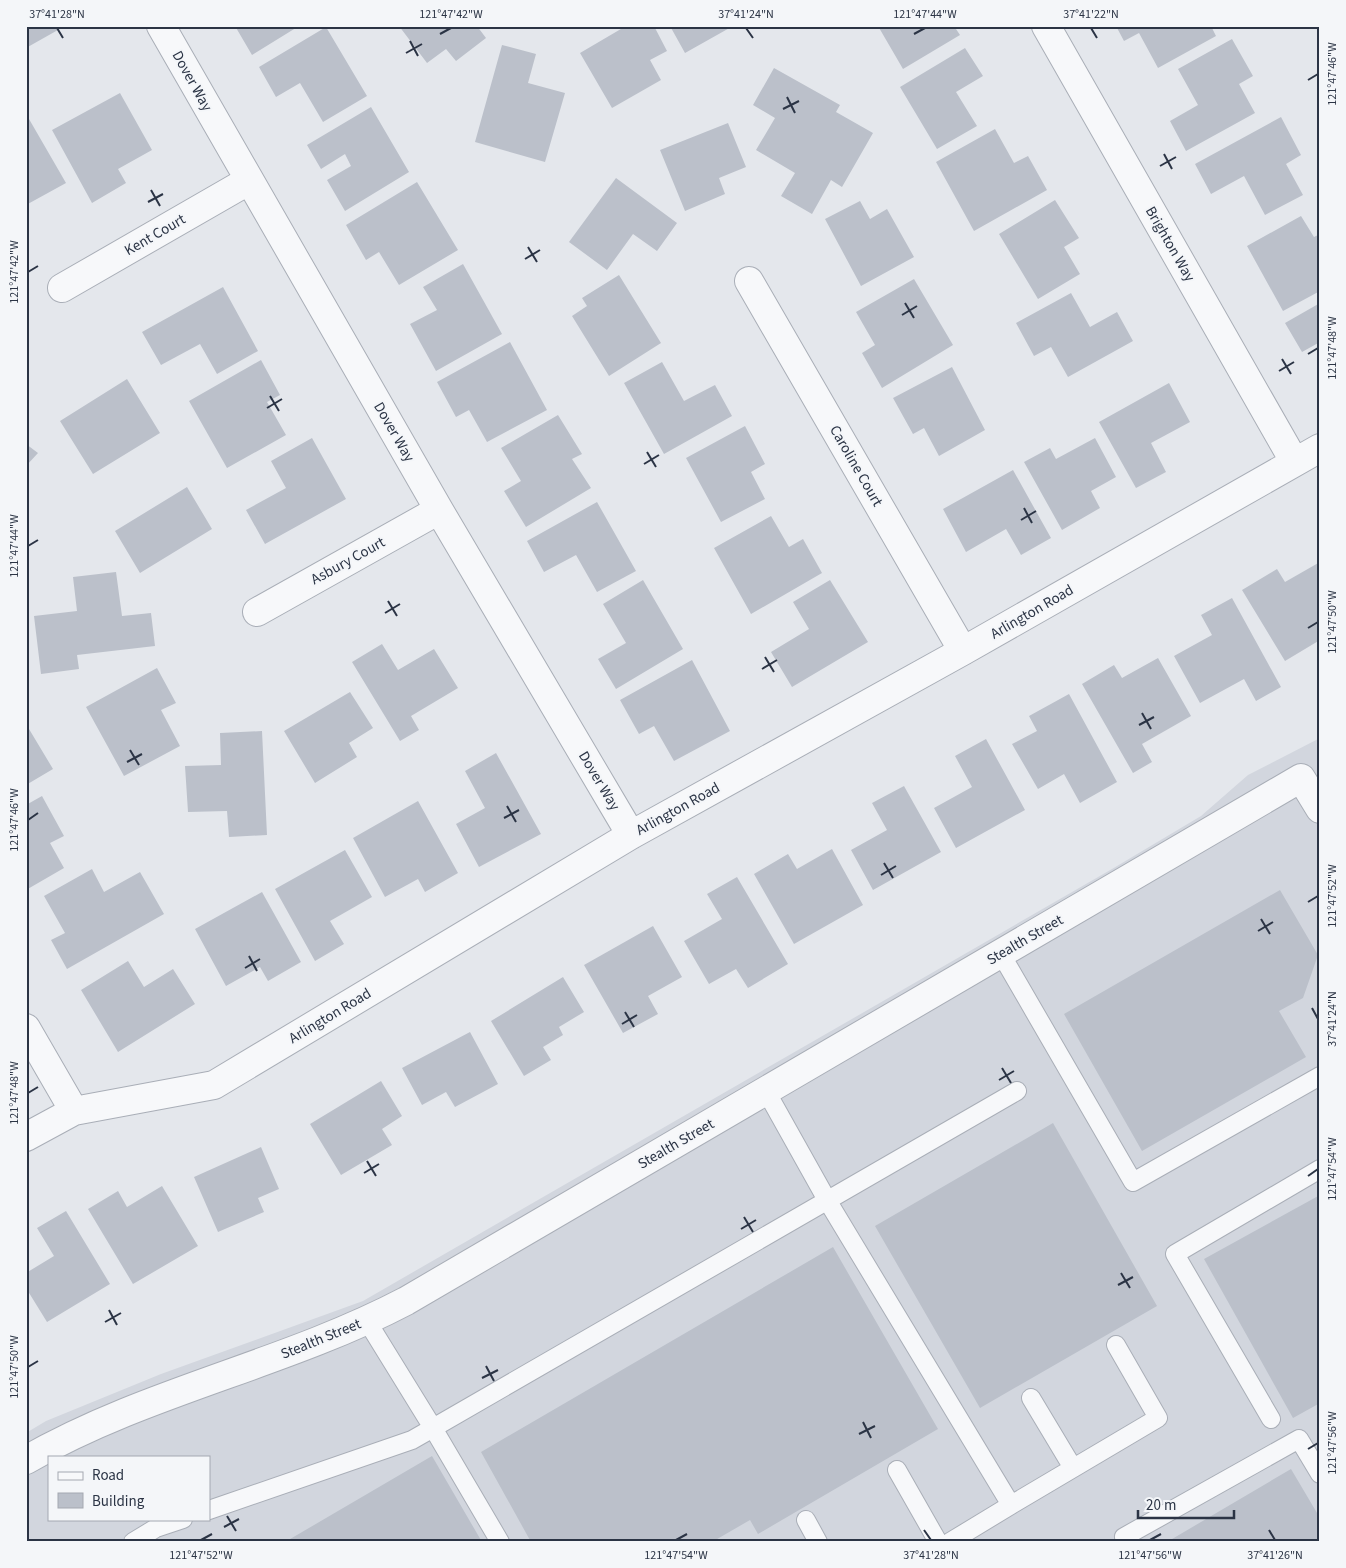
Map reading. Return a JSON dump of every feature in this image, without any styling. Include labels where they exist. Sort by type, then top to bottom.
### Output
[{"type":"street","name":"Dover Way","points":[[161,26],[248,181],[439,510],[631,835]]},
{"type":"street","name":"Brighton Way","points":[[1046,26],[1294,461]]},
{"type":"street","name":"Kent Court","points":[[62,288],[248,181]]},
{"type":"street","name":"Caroline Court","points":[[749,281],[963,651]]},
{"type":"street","name":"Arlington Road","points":[[26,1137],[74,1111],[214,1085],[631,835],[963,651],[1294,461],[1320,448]]},
{"type":"street","name":"Asbury Court","points":[[257,612],[439,510]]},
{"type":"street","name":"Stealth Street","points":[[26,1460],[82,1430],[121,1412],[320,1341],[367,1321],[766,1091],[1301,778],[1320,809]]},
{"type":"street","points":[[26,1028],[74,1111]]},
{"type":"lane","points":[[1001,954],[1133,1182],[1320,1076]]},
{"type":"lane","points":[[766,1091],[828,1200],[1012,1505]]},
{"type":"lane","points":[[210,1510],[412,1440],[1017,1091]]},
{"type":"lane","points":[[1271,1419],[1175,1254],[1320,1169]]},
{"type":"lane","points":[[367,1321],[500,1542]]},
{"type":"lane","points":[[950,1542],[1158,1418],[1116,1346]]},
{"type":"lane","points":[[1031,1398],[1073,1468]]},
{"type":"lane","points":[[1125,1542],[1124,1536],[1299,1439],[1320,1474]]},
{"type":"lane","points":[[897,1470],[938,1542]]},
{"type":"lane","points":[[133,1542],[156,1528],[180,1520]]},
{"type":"lane","points":[[806,1520],[818,1542]]},
{"type":"shaded area","points":[[1320,738],[1320,1542],[26,1542],[26,1433],[46,1421],[161,1374],[363,1301],[1201,816],[1248,775]]},
{"type":"building","points":[[26,26],[65,26],[26,48]]},
{"type":"building","points":[[235,26],[299,26],[252,55]]},
{"type":"building","points":[[399,26],[477,26],[486,38],[456,61],[446,49],[427,63]]},
{"type":"building","points":[[626,26],[654,26],[667,51],[650,60],[661,80],[612,108],[580,53]]},
{"type":"building","points":[[670,26],[733,26],[685,53]]},
{"type":"building","points":[[878,26],[954,26],[960,35],[903,69]]},
{"type":"building","points":[[1116,26],[1211,26],[1216,36],[1158,68],[1139,33],[1124,41]]},
{"type":"building","points":[[326,27],[367,96],[323,122],[300,83],[276,97],[259,67]]},
{"type":"building","points":[[1232,39],[1253,76],[1239,84],[1255,113],[1186,151],[1170,121],[1198,105],[1178,69]]},
{"type":"building","points":[[502,45],[536,54],[528,83],[565,93],[545,162],[475,142]]},
{"type":"building","points":[[965,48],[983,76],[956,92],[977,126],[937,149],[900,87]]},
{"type":"building","points":[[774,68],[840,105],[836,112],[873,133],[842,187],[831,180],[812,214],[781,196],[795,173],[756,150],[775,118],[753,105]]},
{"type":"building","points":[[120,93],[152,150],[118,169],[126,183],[92,203],[52,130]]},
{"type":"building","points":[[371,107],[409,172],[345,211],[327,180],[351,166],[345,154],[321,169],[307,145]]},
{"type":"building","points":[[1281,117],[1301,155],[1286,164],[1303,195],[1265,215],[1244,176],[1211,194],[1195,164]]},
{"type":"building","points":[[29,119],[66,183],[26,205],[26,120]]},
{"type":"building","points":[[728,123],[746,167],[719,178],[725,194],[685,211],[660,150]]},
{"type":"building","points":[[995,129],[1014,163],[1028,156],[1047,190],[974,231],[936,162]]},
{"type":"building","points":[[616,178],[677,223],[657,251],[633,234],[607,270],[569,242]]},
{"type":"building","points":[[417,182],[458,250],[399,285],[379,252],[366,260],[346,225]]},
{"type":"building","points":[[1055,200],[1079,238],[1064,247],[1080,274],[1038,299],[999,234]]},
{"type":"building","points":[[860,201],[870,219],[887,209],[914,257],[861,286],[825,219]]},
{"type":"building","points":[[1301,216],[1314,237],[1320,234],[1320,291],[1283,311],[1247,246]]},
{"type":"building","points":[[463,264],[502,334],[436,371],[410,324],[437,310],[423,287]]},
{"type":"building","points":[[619,275],[661,343],[609,376],[572,316],[587,306],[582,298]]},
{"type":"building","points":[[914,279],[953,345],[882,388],[862,353],[875,345],[856,312]]},
{"type":"building","points":[[223,287],[258,351],[217,374],[200,344],[161,365],[142,332]]},
{"type":"building","points":[[1071,293],[1090,327],[1117,312],[1133,341],[1068,377],[1051,347],[1034,356],[1016,323]]},
{"type":"building","points":[[1320,303],[1320,342],[1302,352],[1285,323]]},
{"type":"building","points":[[510,342],[547,410],[487,442],[469,410],[456,417],[437,382]]},
{"type":"building","points":[[261,360],[280,395],[267,402],[286,435],[227,468],[189,401]]},
{"type":"building","points":[[662,362],[684,401],[715,385],[732,416],[664,454],[624,383]]},
{"type":"building","points":[[952,367],[985,430],[939,456],[924,428],[913,434],[893,398]]},
{"type":"building","points":[[127,379],[160,433],[93,474],[60,421]]},
{"type":"building","points":[[1169,383],[1190,422],[1151,443],[1166,472],[1136,488],[1099,422]]},
{"type":"building","points":[[558,415],[582,454],[572,459],[591,488],[526,527],[504,491],[521,481],[501,448]]},
{"type":"building","points":[[745,426],[765,464],[751,472],[765,499],[721,522],[686,458]]},
{"type":"building","points":[[312,438],[346,499],[265,544],[246,510],[286,488],[271,461]]},
{"type":"building","points":[[1095,438],[1116,477],[1091,491],[1100,508],[1062,530],[1024,462],[1050,448],[1056,459]]},
{"type":"building","points":[[26,444],[38,453],[26,466]]},
{"type":"building","points":[[1013,470],[1051,538],[1021,555],[1006,529],[966,552],[943,509]]},
{"type":"building","points":[[187,487],[212,529],[140,573],[115,531]]},
{"type":"building","points":[[597,502],[636,571],[597,592],[576,555],[544,572],[527,541]]},
{"type":"building","points":[[771,516],[789,547],[803,539],[822,573],[751,614],[714,548]]},
{"type":"building","points":[[1320,562],[1320,640],[1285,661],[1242,590],[1277,569],[1285,582]]},
{"type":"building","points":[[116,572],[122,616],[151,613],[155,646],[77,655],[79,669],[41,674],[34,616],[77,611],[73,577]]},
{"type":"building","points":[[643,580],[683,649],[616,689],[598,659],[626,643],[603,604]]},
{"type":"building","points":[[830,580],[868,642],[792,687],[771,652],[809,629],[793,602]]},
{"type":"building","points":[[1232,598],[1281,687],[1256,701],[1244,679],[1200,703],[1174,656],[1212,635],[1201,615]]},
{"type":"building","points":[[382,644],[398,670],[434,649],[458,688],[411,716],[419,730],[400,741],[352,662]]},
{"type":"building","points":[[1158,658],[1191,716],[1142,744],[1152,762],[1133,773],[1082,684],[1114,665],[1122,678]]},
{"type":"building","points":[[692,660],[730,731],[674,761],[654,726],[639,734],[620,700]]},
{"type":"building","points":[[157,668],[176,703],[161,710],[180,746],[124,776],[86,707]]},
{"type":"building","points":[[350,692],[373,728],[349,743],[357,757],[315,783],[284,731]]},
{"type":"building","points":[[1069,694],[1117,782],[1080,803],[1064,774],[1038,789],[1012,744],[1037,731],[1029,716]]},
{"type":"building","points":[[26,724],[53,769],[26,785]]},
{"type":"building","points":[[262,731],[267,835],[229,837],[227,811],[188,812],[185,766],[221,765],[220,733]]},
{"type":"building","points":[[986,739],[1025,810],[956,848],[934,808],[972,787],[955,756]]},
{"type":"building","points":[[496,753],[541,834],[479,867],[456,824],[485,808],[465,771]]},
{"type":"building","points":[[904,786],[941,852],[873,890],[851,850],[887,830],[872,803]]},
{"type":"building","points":[[42,796],[64,836],[50,843],[64,868],[26,890],[26,805]]},
{"type":"building","points":[[418,801],[458,873],[425,892],[418,879],[385,897],[353,838]]},
{"type":"building","points":[[832,849],[863,905],[794,944],[754,874],[788,854],[797,869]]},
{"type":"building","points":[[345,850],[372,897],[330,921],[344,944],[315,961],[275,889]]},
{"type":"building","points":[[92,869],[104,892],[140,872],[164,914],[67,969],[51,940],[65,933],[44,896]]},
{"type":"building","points":[[737,877],[788,964],[748,988],[736,969],[709,984],[684,941],[722,919],[707,894]]},
{"type":"building","points":[[1280,890],[1318,955],[1303,998],[1279,1011],[1306,1057],[1142,1151],[1064,1014]]},
{"type":"building","points":[[262,892],[301,962],[268,981],[260,967],[226,986],[195,929]]},
{"type":"building","points":[[653,926],[682,977],[648,996],[658,1014],[623,1033],[584,965]]},
{"type":"building","points":[[128,961],[144,987],[173,969],[195,1004],[118,1052],[81,990]]},
{"type":"building","points":[[563,977],[584,1012],[559,1027],[563,1035],[543,1047],[551,1060],[524,1076],[491,1021]]},
{"type":"building","points":[[470,1032],[498,1084],[455,1107],[446,1092],[422,1105],[402,1068]]},
{"type":"building","points":[[381,1081],[402,1116],[382,1129],[392,1145],[341,1175],[310,1124]]},
{"type":"building","points":[[1053,1123],[1157,1306],[980,1408],[875,1226]]},
{"type":"building","points":[[261,1147],[279,1189],[258,1198],[264,1212],[218,1232],[194,1177]]},
{"type":"building","points":[[162,1186],[198,1246],[133,1284],[88,1209],[118,1191],[127,1207]]},
{"type":"building","points":[[1320,1195],[1320,1403],[1293,1418],[1204,1259]]},
{"type":"building","points":[[66,1211],[110,1284],[47,1322],[26,1288],[26,1273],[54,1256],[37,1228]]},
{"type":"building","points":[[833,1247],[938,1429],[758,1534],[750,1520],[712,1542],[531,1542],[481,1452]]},
{"type":"building","points":[[432,1456],[482,1542],[285,1542]]},
{"type":"building","points":[[1291,1469],[1320,1518],[1320,1542],[1167,1542]]}]
